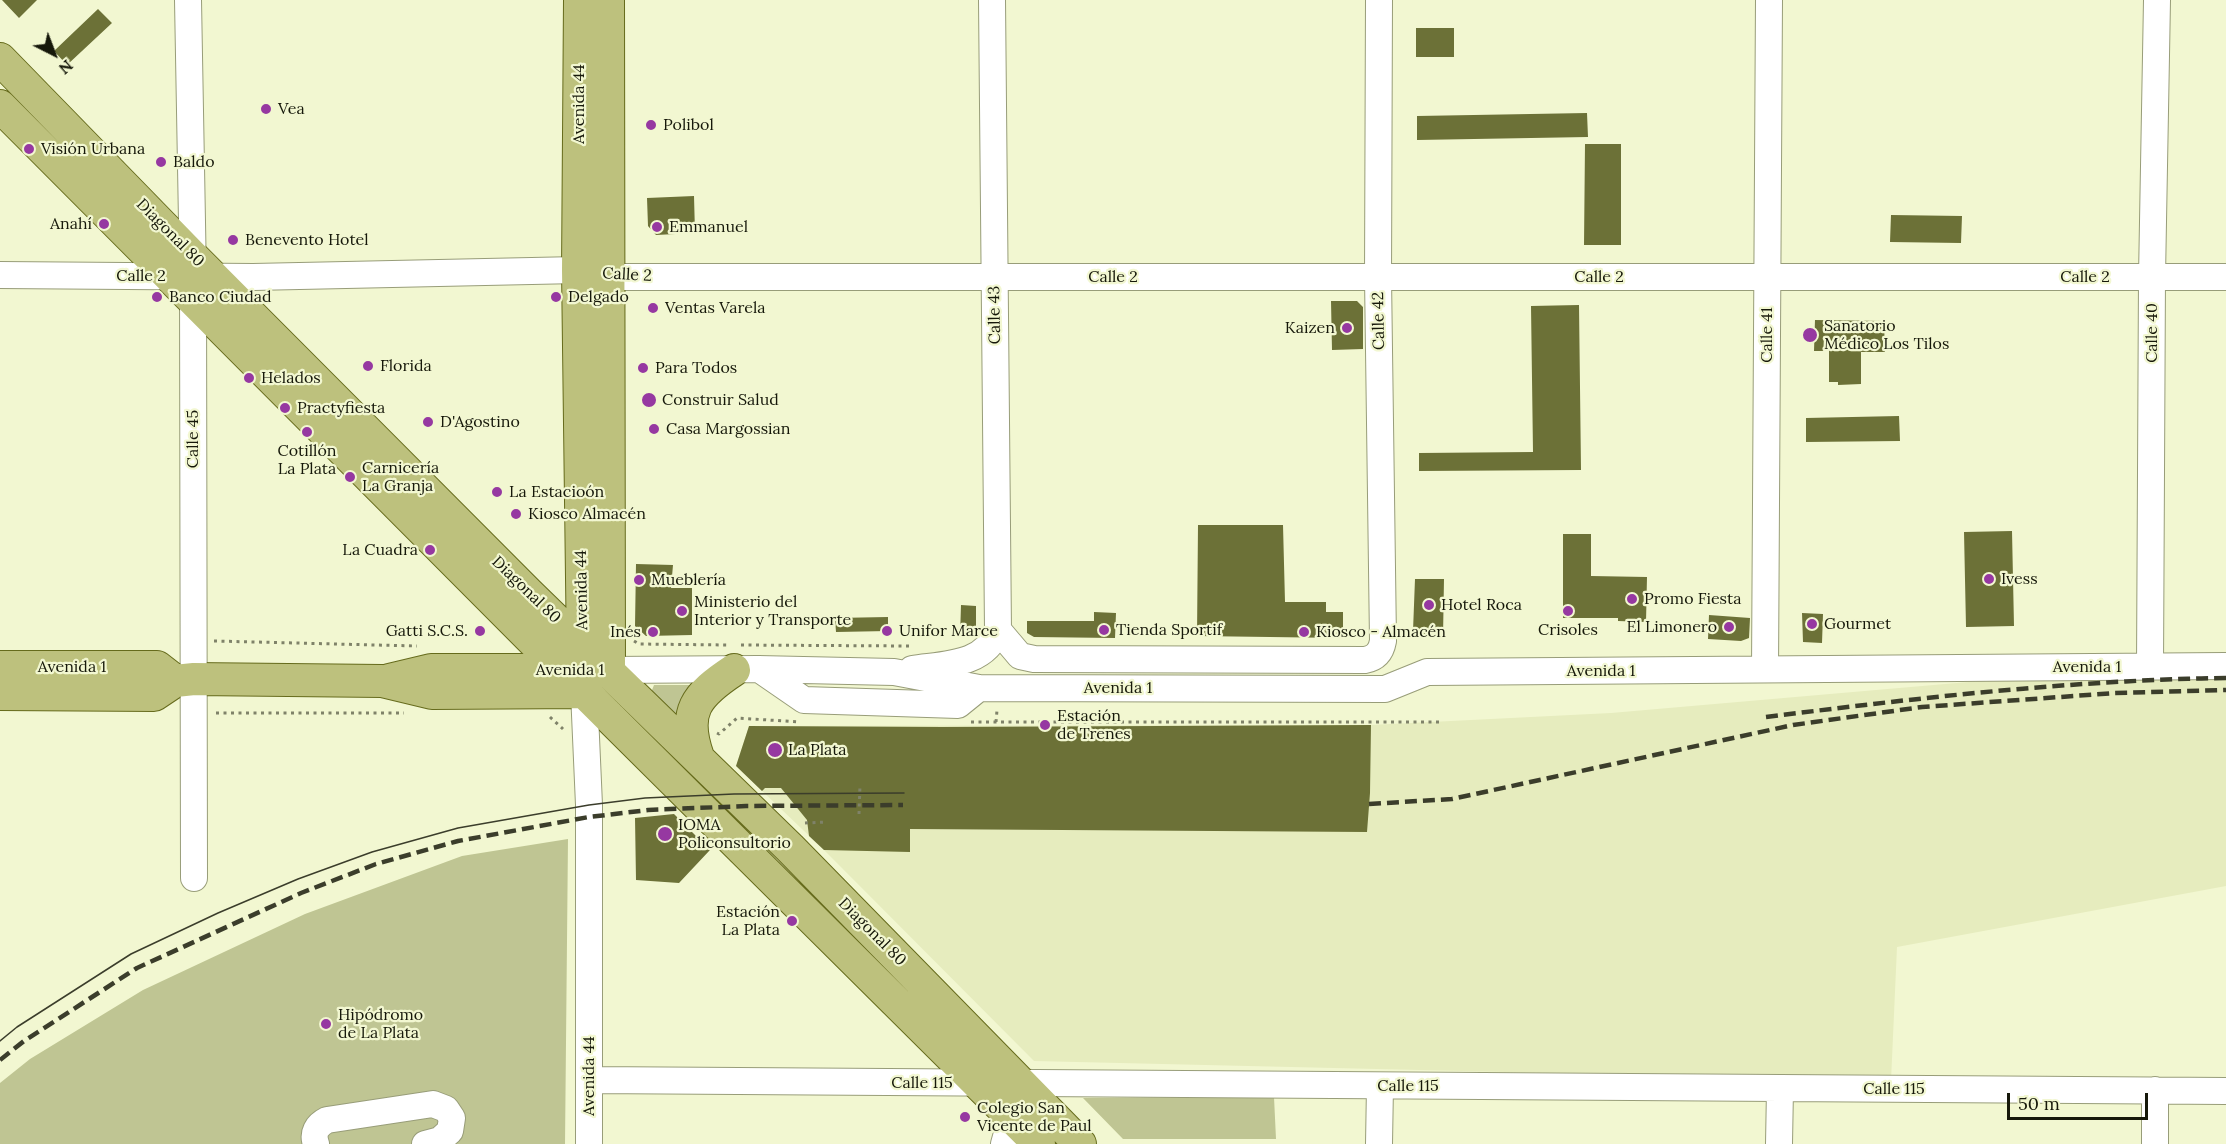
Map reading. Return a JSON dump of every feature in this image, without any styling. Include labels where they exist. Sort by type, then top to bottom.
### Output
[{"type":"main road","name":"Avenida 44","points":[[580,0],[578,270],[584,669]]},
{"type":"main road","name":"Avenida 44","points":[[584,669],[608,277],[608,0]]},
{"type":"main road","name":"Diagonal 80","points":[[0,59],[192,277]]},
{"type":"main road","name":"Diagonal 80","points":[[0,106],[192,277],[584,669],[979,1083],[1007,1130],[1040,1144]]},
{"type":"main road","name":"Avenida 1","points":[[0,667],[158,667],[184,680],[382,681],[432,693],[584,669]]},
{"type":"main road","name":"Diagonal 80","points":[[584,669],[698,757],[1023,1083],[1080,1144]]},
{"type":"main road","points":[[698,757],[691,732],[692,712],[703,696],[746,669]]},
{"type":"main road","name":"Avenida 1","points":[[0,694],[154,695],[184,680]]},
{"type":"street","name":"Calle 45","points":[[188,0],[192,277],[184,680],[194,878]]},
{"type":"street","name":"Calle 43","points":[[992,0],[998,630]]},
{"type":"street","name":"Calle 42","points":[[1379,0],[1378,277],[1383,641]]},
{"type":"street","name":"Calle 41","points":[[1765,669],[1769,0]]},
{"type":"street","name":"Calle 40","points":[[2150,666],[2152,277],[2157,0]]},
{"type":"street","name":"Calle 2","points":[[0,275],[192,277],[578,270],[608,277],[2226,277]]},
{"type":"street","name":"Avenida 1","points":[[998,630],[1020,656],[1034,658],[1365,660],[1379,654],[1383,641]]},
{"type":"street","points":[[894,672],[976,657],[990,646],[998,630]]},
{"type":"street","points":[[1383,641],[1404,664],[1427,672]]},
{"type":"street","name":"Avenida 1","points":[[584,669],[894,672],[979,688],[1385,689],[1427,672],[2226,666]]},
{"type":"street","name":"Avenida 44","points":[[584,669],[589,805],[589,1144]]},
{"type":"street","points":[[746,669],[804,700],[958,705],[979,688]]},
{"type":"street","name":"Calle 115","points":[[590,1080],[2226,1091]]},
{"type":"street","points":[[1007,1130],[1023,1083]]},
{"type":"street","points":[[1379,1144],[1380,1086]]},
{"type":"street","points":[[1779,1144],[1780,1089]]},
{"type":"street","points":[[2155,1090],[2155,1144]]},
{"type":"street","points":[[316,1144],[314,1135],[316,1129],[327,1120],[433,1104],[446,1109],[452,1118],[458,1138],[425,1144]]},
{"type":"path","points":[[859,814],[860,784]]},
{"type":"path","points":[[805,823],[826,822]]},
{"type":"shaded area","points":[[2118,669],[2226,669],[2226,886],[1897,947],[1891,1081],[1034,1061],[824,850],[736,766],[749,726],[1371,725],[1611,713]]},
{"type":"shaded area","points":[[654,685],[707,685],[679,721],[652,697]]},
{"type":"shaded area","name":"Hipódromo de La Plata","points":[[568,839],[565,1144],[0,1144],[0,1083],[30,1059],[143,990],[305,914],[462,856]]},
{"type":"shaded area","points":[[1274,1097],[1276,1139],[1123,1139],[1083,1098]]},
{"type":"building","points":[[2,0],[37,0],[19,18]]},
{"type":"building","points":[[98,9],[112,23],[67,65],[54,51]]},
{"type":"building","points":[[1416,28],[1454,28],[1454,57],[1416,57]]},
{"type":"building","points":[[1587,113],[1588,137],[1417,140],[1417,116]]},
{"type":"building","points":[[1585,144],[1621,144],[1621,245],[1584,245]]},
{"type":"building","points":[[694,196],[695,233],[656,235],[648,226],[647,198]]},
{"type":"building","points":[[1891,215],[1962,216],[1961,243],[1890,242]]},
{"type":"building","name":"Kaizen","points":[[1331,301],[1357,301],[1363,307],[1363,349],[1332,350]]},
{"type":"building","points":[[1579,305],[1581,470],[1419,471],[1419,453],[1533,452],[1531,306]]},
{"type":"building","points":[[1815,320],[1884,321],[1885,352],[1861,352],[1861,384],[1838,385],[1838,382],[1829,382],[1829,351],[1814,351]]},
{"type":"building","points":[[1899,416],[1900,441],[1806,442],[1806,418]]},
{"type":"building","points":[[1198,525],[1283,525],[1285,602],[1326,602],[1326,612],[1343,612],[1343,638],[1197,636]]},
{"type":"building","name":"Ivess","points":[[2012,531],[2014,626],[1966,627],[1964,532]]},
{"type":"building","points":[[1563,534],[1591,534],[1591,576],[1647,577],[1646,622],[1618,621],[1618,618],[1563,618]]},
{"type":"building","points":[[636,564],[673,565],[671,588],[692,588],[692,635],[646,636],[635,626]]},
{"type":"building","name":"Hotel Roca","points":[[1415,579],[1444,579],[1443,637],[1418,637],[1413,631]]},
{"type":"building","points":[[961,605],[976,606],[976,636],[960,637]]},
{"type":"building","points":[[1094,612],[1116,613],[1115,638],[1034,637],[1027,633],[1027,621],[1094,621]]},
{"type":"building","name":"Gourmet","points":[[1802,613],[1823,614],[1822,643],[1803,642]]},
{"type":"building","name":"El Limonero","points":[[1709,615],[1750,618],[1749,638],[1741,641],[1708,639]]},
{"type":"building","points":[[888,617],[888,631],[836,632],[835,618]]},
{"type":"building","points":[[1371,725],[1367,832],[910,829],[910,852],[824,850],[809,836],[807,820],[781,788],[765,788],[762,791],[736,766],[749,726]]},
{"type":"building","name":"IOMA Policonsultorio","points":[[674,814],[710,850],[679,883],[636,880],[635,818]]},
{"type":"tram line","points":[[0,1041],[17,1027],[131,954],[218,913],[298,879],[372,852],[458,828],[589,805],[645,798],[734,794],[904,793]]},
{"type":"railway","points":[[1766,717],[2053,686],[2226,678]]},
{"type":"railway","points":[[1369,804],[1452,799],[1793,725],[1922,707],[2115,693],[2226,690]]},
{"type":"railway","points":[[0,1060],[24,1041],[137,968],[301,893],[376,864],[458,841],[589,817],[648,810],[746,806],[903,805]]},
{"type":"place","name":"Vea","points":[[266,109]]},
{"type":"place","name":"Polibol","points":[[651,125]]},
{"type":"place","name":"Visión Urbana","points":[[29,149]]},
{"type":"place","name":"Baldo","points":[[161,162]]},
{"type":"place","name":"Anahí","points":[[104,224]]},
{"type":"place","name":"Emmanuel","points":[[657,227]]},
{"type":"place","name":"Benevento Hotel","points":[[233,240]]},
{"type":"place","name":"Banco Ciudad","points":[[157,297]]},
{"type":"place","name":"Delgado","points":[[556,297]]},
{"type":"place","name":"Ventas Varela","points":[[653,308]]},
{"type":"place","name":"Kaizen","points":[[1347,328]]},
{"type":"place","name":"Sanatorio Médico Los Tilos","points":[[1810,335]]},
{"type":"place","name":"Florida","points":[[368,366]]},
{"type":"place","name":"Para Todos","points":[[643,368]]},
{"type":"place","name":"Helados","points":[[249,378]]},
{"type":"place","name":"Construir Salud","points":[[649,400]]},
{"type":"place","name":"Practyfiesta","points":[[285,408]]},
{"type":"place","name":"D'Agostino","points":[[428,422]]},
{"type":"place","name":"Casa Margossian","points":[[654,429]]},
{"type":"place","name":"Cotillón La Plata","points":[[307,432]]},
{"type":"place","name":"Carnicería La Granja","points":[[350,477]]},
{"type":"place","name":"La Estacioón","points":[[497,492]]},
{"type":"place","name":"Kiosco Almacén","points":[[516,514]]},
{"type":"place","name":"La Cuadra","points":[[430,550]]},
{"type":"place","name":"Ivess","points":[[1989,579]]},
{"type":"place","name":"Mueblería","points":[[639,580]]},
{"type":"place","name":"Promo Fiesta","points":[[1632,599]]},
{"type":"place","name":"Hotel Roca","points":[[1429,605]]},
{"type":"place","name":"Ministerio del Interior y Transporte","points":[[682,611]]},
{"type":"place","name":"Crisoles","points":[[1568,611]]},
{"type":"place","name":"Gourmet","points":[[1812,624]]},
{"type":"place","name":"El Limonero","points":[[1729,627]]},
{"type":"place","name":"Tienda Sportif","points":[[1104,630]]},
{"type":"place","name":"Gatti S.C.S.","points":[[480,631]]},
{"type":"place","name":"Unifor Marce","points":[[887,631]]},
{"type":"place","name":"Inés","points":[[653,632]]},
{"type":"place","name":"Kiosco - Almacén","points":[[1304,632]]},
{"type":"place","name":"Estación de Trenes","points":[[1045,725]]},
{"type":"place","name":"La Plata","points":[[775,750]]},
{"type":"place","name":"IOMA Policonsultorio","points":[[665,834]]},
{"type":"place","name":"Estación La Plata","points":[[792,921]]},
{"type":"place","name":"Hipódromo de La Plata","points":[[326,1024]]},
{"type":"place","name":"Colegio San Vicente de Paul","points":[[965,1117]]}]
